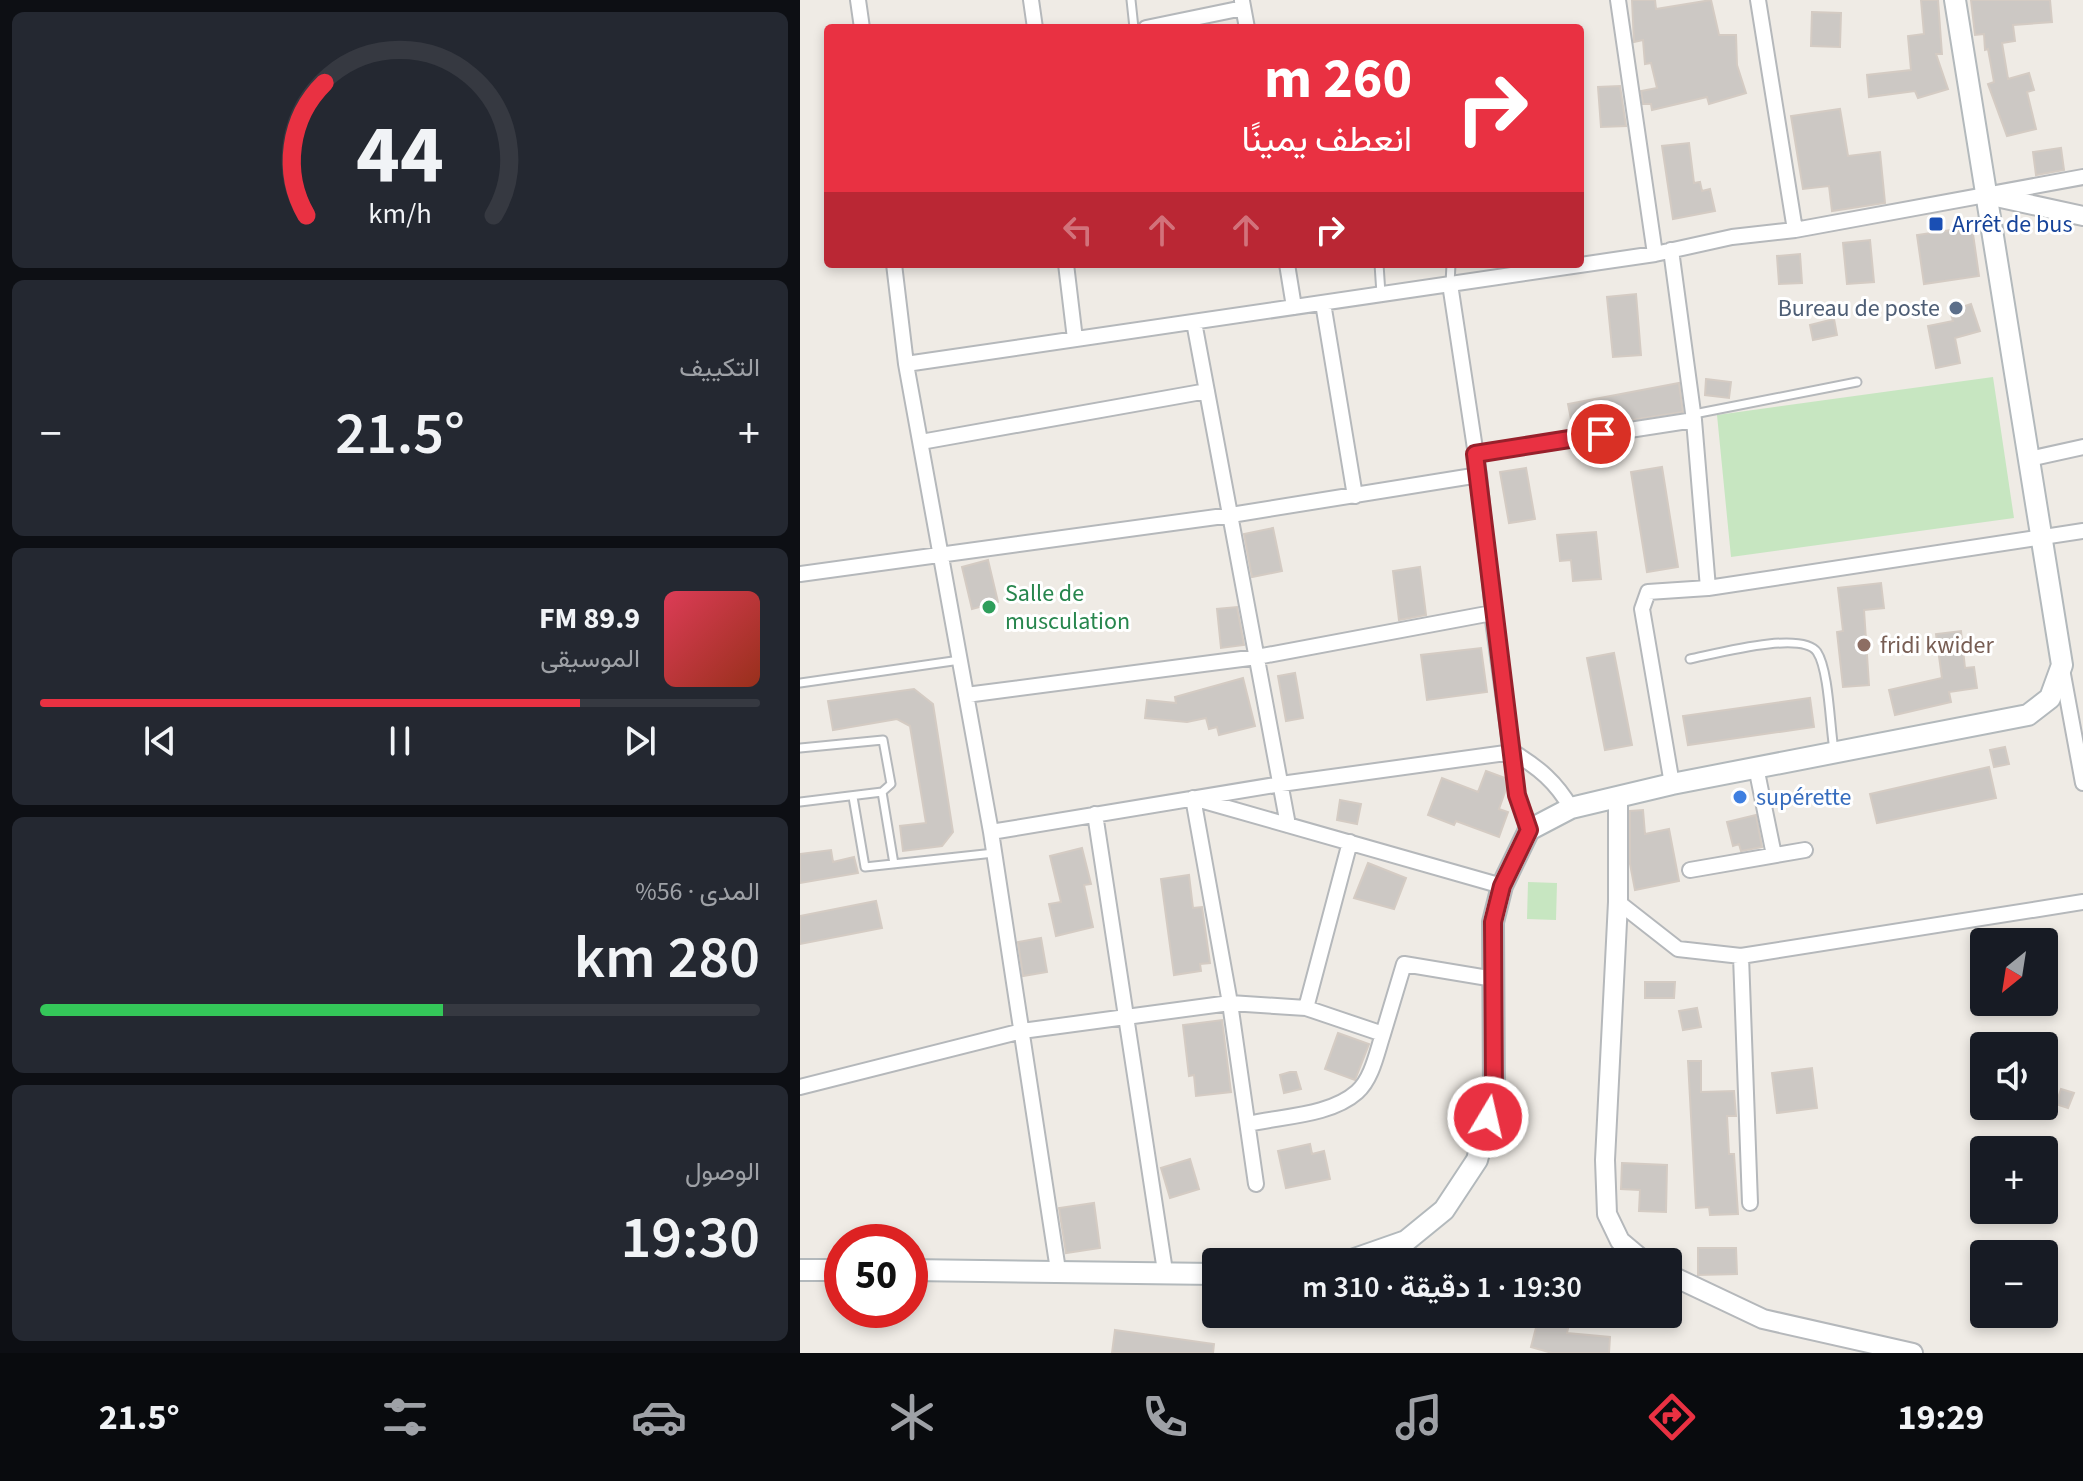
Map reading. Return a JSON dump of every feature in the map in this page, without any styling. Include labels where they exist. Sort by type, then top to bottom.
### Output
[{"type":"main road","points":[[1386,1248],[1406,1241],[1444,1210],[1477,1160],[1494,1096],[1493,922],[1502,886],[1529,830],[1571,808],[1672,784],[2028,715],[2050,698],[2062,665],[1955,0]]},
{"type":"main road","points":[[800,1270],[824,1270]]},
{"type":"main road","points":[[928,1270],[1202,1273]]},
{"type":"street","points":[[858,0],[861,24]]},
{"type":"street","points":[[1031,0],[1034,24]]},
{"type":"street","points":[[1618,0],[1655,254]]},
{"type":"street","points":[[1758,0],[1795,230]]},
{"type":"street","points":[[1162,24],[1243,4],[1246,24]]},
{"type":"street","points":[[1584,264],[1655,254],[1732,237],[1795,230],[2083,177]]},
{"type":"street","points":[[1987,195],[2083,216]]},
{"type":"street","points":[[1671,250],[1694,417],[1708,588]]},
{"type":"street","points":[[894,268],[906,364],[991,832],[1058,1270]]},
{"type":"street","points":[[1066,268],[1075,339]]},
{"type":"street","points":[[1288,268],[1294,307]]},
{"type":"street","points":[[906,364],[1559,268]]},
{"type":"street","points":[[1450,284],[1479,475],[1494,627]]},
{"type":"street","points":[[1323,303],[1355,496]]},
{"type":"street","points":[[1194,322],[1288,825]]},
{"type":"street","points":[[921,442],[1207,391]]},
{"type":"street","points":[[1475,454],[1694,417]]},
{"type":"street","points":[[2029,459],[2083,447]]},
{"type":"street","points":[[800,574],[1231,515],[1479,475]]},
{"type":"street","points":[[1672,784],[1642,609],[1648,592],[1708,588],[2083,531]]},
{"type":"street","points":[[966,695],[1257,657],[1492,613],[1517,795],[1529,830]]},
{"type":"street","points":[[2062,665],[2083,783]]},
{"type":"street","points":[[991,832],[1281,784],[1513,752],[1543,771],[1571,808]]},
{"type":"street","points":[[1756,767],[1774,855]]},
{"type":"street","points":[[1193,798],[1502,886]]},
{"type":"street","points":[[1193,798],[1230,1003],[1256,1184]]},
{"type":"street","points":[[1618,798],[1618,902],[1605,1160],[1607,1214],[1620,1241],[1628,1248]]},
{"type":"street","points":[[1095,814],[1165,1271]]},
{"type":"street","points":[[1306,1008],[1350,842]]},
{"type":"street","points":[[1690,870],[1805,850]]},
{"type":"street","points":[[1618,902],[1678,949],[1741,956],[2083,902]]},
{"type":"street","points":[[1741,956],[1750,1203]]},
{"type":"street","points":[[1248,1124],[1325,1109],[1358,1091],[1372,1067],[1404,964],[1494,979]]},
{"type":"street","points":[[800,1087],[1022,1031],[1230,1003],[1306,1008],[1383,1034]]},
{"type":"street","points":[[1682,1281],[1763,1319],[1913,1353]]},
{"type":"lane","points":[[1131,0],[1134,24]]},
{"type":"lane","points":[[1379,268],[1381,294]]},
{"type":"lane","points":[[1450,284],[1451,268]]},
{"type":"lane","points":[[1694,417],[1857,382]]},
{"type":"lane","points":[[1690,659],[1782,642],[1808,644],[1818,653],[1834,753]]},
{"type":"lane","points":[[800,683],[960,660]]},
{"type":"lane","points":[[800,748],[883,740],[891,784],[882,792],[800,802]]},
{"type":"lane","points":[[882,792],[894,864]]},
{"type":"lane","points":[[853,797],[865,867],[994,853]]},
{"type":"green space","points":[[1993,377],[2014,518],[1731,557],[1717,415]]},
{"type":"green space","points":[[1528,882],[1557,883],[1556,920],[1527,919]]},
{"type":"building","points":[[1632,0],[1655,0],[1656,9],[1711,0],[1719,35],[1736,35],[1737,65],[1746,93],[1709,104],[1707,97],[1652,110],[1651,104],[1643,104],[1641,91],[1657,88],[1651,63],[1645,64],[1643,40],[1634,42]]},
{"type":"building","points":[[1921,0],[1938,0],[1942,54],[1936,54],[1948,89],[1918,98],[1915,91],[1869,97],[1867,75],[1911,70],[1908,36],[1924,34]]},
{"type":"building","points":[[1971,0],[2050,0],[2052,22],[2013,25],[2015,41],[2002,43],[2008,79],[2029,73],[2034,90],[2027,92],[2036,129],[2007,136],[1988,84],[1994,82],[1984,34],[1975,35]]},
{"type":"building","points":[[1812,12],[1841,13],[1840,47],[1811,46]]},
{"type":"building","points":[[1620,86],[1626,126],[1601,127],[1598,87]]},
{"type":"building","points":[[1840,109],[1848,156],[1880,152],[1885,203],[1832,211],[1829,186],[1803,189],[1791,116]]},
{"type":"building","points":[[1689,143],[1694,183],[1700,182],[1702,191],[1710,189],[1715,211],[1673,219],[1662,146]]},
{"type":"building","points":[[2061,148],[2064,170],[2036,175],[2033,152]]},
{"type":"building","points":[[1972,227],[1979,276],[1924,284],[1917,235]]},
{"type":"building","points":[[1870,240],[1874,282],[1847,284],[1843,243]]},
{"type":"building","points":[[1800,254],[1802,283],[1779,284],[1777,256]]},
{"type":"building","points":[[1636,294],[1641,355],[1613,357],[1607,297]]},
{"type":"building","points":[[1971,304],[1980,331],[1955,338],[1960,363],[1936,368],[1928,326],[1953,321],[1950,311]]},
{"type":"building","points":[[1834,319],[1837,335],[1813,340],[1810,325]]},
{"type":"building","points":[[1706,379],[1731,382],[1729,398],[1705,395]]},
{"type":"building","points":[[1679,383],[1683,412],[1573,429],[1568,404]]},
{"type":"building","points":[[1662,467],[1678,567],[1647,572],[1631,472]]},
{"type":"building","points":[[1526,468],[1535,519],[1509,523],[1500,472]]},
{"type":"building","points":[[1273,528],[1282,571],[1252,577],[1244,534]]},
{"type":"building","points":[[1596,532],[1601,579],[1573,581],[1571,560],[1560,561],[1557,535]]},
{"type":"building","points":[[988,560],[998,602],[972,609],[962,567]]},
{"type":"building","points":[[1420,567],[1426,615],[1399,620],[1393,571]]},
{"type":"building","points":[[1881,583],[1884,608],[1864,610],[1869,685],[1843,687],[1837,632],[1843,631],[1838,588]]},
{"type":"building","points":[[1237,607],[1244,645],[1221,648],[1217,609]]},
{"type":"building","points":[[1961,631],[1965,668],[1974,667],[1977,688],[1949,692],[1951,702],[1895,715],[1889,690],[1942,678],[1936,634]]},
{"type":"building","points":[[1481,648],[1487,692],[1427,700],[1421,655]]},
{"type":"building","points":[[1614,653],[1632,745],[1605,750],[1587,658]]},
{"type":"building","points":[[1295,673],[1303,718],[1286,721],[1278,676]]},
{"type":"building","points":[[1243,678],[1255,726],[1219,735],[1217,727],[1209,729],[1206,718],[1187,722],[1145,718],[1147,700],[1176,703],[1175,697]]},
{"type":"building","points":[[914,689],[933,704],[953,832],[942,846],[903,851],[900,826],[926,823],[910,726],[897,719],[833,730],[828,701]]},
{"type":"building","points":[[1810,698],[1814,727],[1688,745],[1683,716]]},
{"type":"building","points":[[2005,747],[2009,764],[1994,767],[1990,750]]},
{"type":"building","points":[[1989,767],[1996,798],[1877,823],[1870,794]]},
{"type":"building","points":[[1486,771],[1505,778],[1506,789],[1499,809],[1508,812],[1499,837],[1456,821],[1454,825],[1428,815],[1442,778],[1478,792]]},
{"type":"building","points":[[1340,800],[1361,804],[1357,824],[1337,820]]},
{"type":"building","points":[[1643,810],[1645,834],[1669,829],[1679,881],[1635,890],[1630,864],[1630,811]]},
{"type":"building","points":[[1756,815],[1762,847],[1741,851],[1739,844],[1733,846],[1727,822]]},
{"type":"building","points":[[1082,848],[1091,884],[1084,885],[1093,927],[1056,936],[1049,904],[1061,902],[1050,856]]},
{"type":"building","points":[[831,850],[833,862],[854,857],[858,873],[800,883],[800,854]]},
{"type":"building","points":[[1368,863],[1406,878],[1394,909],[1354,898]]},
{"type":"building","points":[[1189,875],[1193,908],[1202,907],[1210,963],[1200,964],[1201,971],[1174,975],[1161,879]]},
{"type":"building","points":[[876,901],[882,928],[800,944],[800,916]]},
{"type":"building","points":[[1041,938],[1047,972],[1023,976],[1018,942]]},
{"type":"building","points":[[1645,982],[1675,982],[1674,998],[1645,998]]},
{"type":"building","points":[[1697,1008],[1701,1027],[1683,1030],[1679,1011]]},
{"type":"building","points":[[1222,1020],[1231,1092],[1196,1096],[1194,1075],[1189,1076],[1183,1025]]},
{"type":"building","points":[[1338,1033],[1369,1044],[1355,1080],[1325,1069]]},
{"type":"building","points":[[1688,1061],[1701,1061],[1701,1092],[1734,1091],[1736,1116],[1727,1116],[1729,1154],[1734,1154],[1738,1214],[1710,1215],[1709,1207],[1696,1208]]},
{"type":"building","points":[[1812,1068],[1817,1108],[1777,1113],[1772,1073]]},
{"type":"building","points":[[1296,1072],[1301,1089],[1284,1093],[1280,1075]]},
{"type":"building","points":[[2061,1089],[2074,1093],[2068,1108],[2058,1105]]},
{"type":"building","points":[[1310,1144],[1312,1154],[1324,1151],[1330,1179],[1286,1188],[1278,1151]]},
{"type":"building","points":[[1190,1159],[1199,1189],[1170,1198],[1161,1168]]},
{"type":"building","points":[[1622,1163],[1667,1165],[1666,1212],[1639,1211],[1640,1190],[1621,1189]]},
{"type":"building","points":[[1094,1203],[1100,1248],[1066,1253],[1059,1208]]},
{"type":"building","points":[[1698,1248],[1736,1248],[1737,1274],[1698,1275]]},
{"type":"building","points":[[1536,1328],[1568,1328],[1567,1333],[1610,1337],[1609,1353],[1552,1353],[1531,1347]]},
{"type":"building","points":[[1115,1330],[1214,1344],[1213,1353],[1112,1353]]},
{"type":"place","name":"Arrêt de bus","points":[[1936,224]]},
{"type":"place","name":"Bureau de poste","points":[[1956,308]]},
{"type":"place","name":"Salle de musculation","points":[[989,607]]},
{"type":"place","name":"fridi kwider","points":[[1864,645]]},
{"type":"place","name":"supérette","points":[[1740,797]]},
{"type":"route","points":[[1488,1117],[1494,1096],[1493,922],[1502,886],[1529,830],[1517,795],[1475,454],[1601,434]]}]
